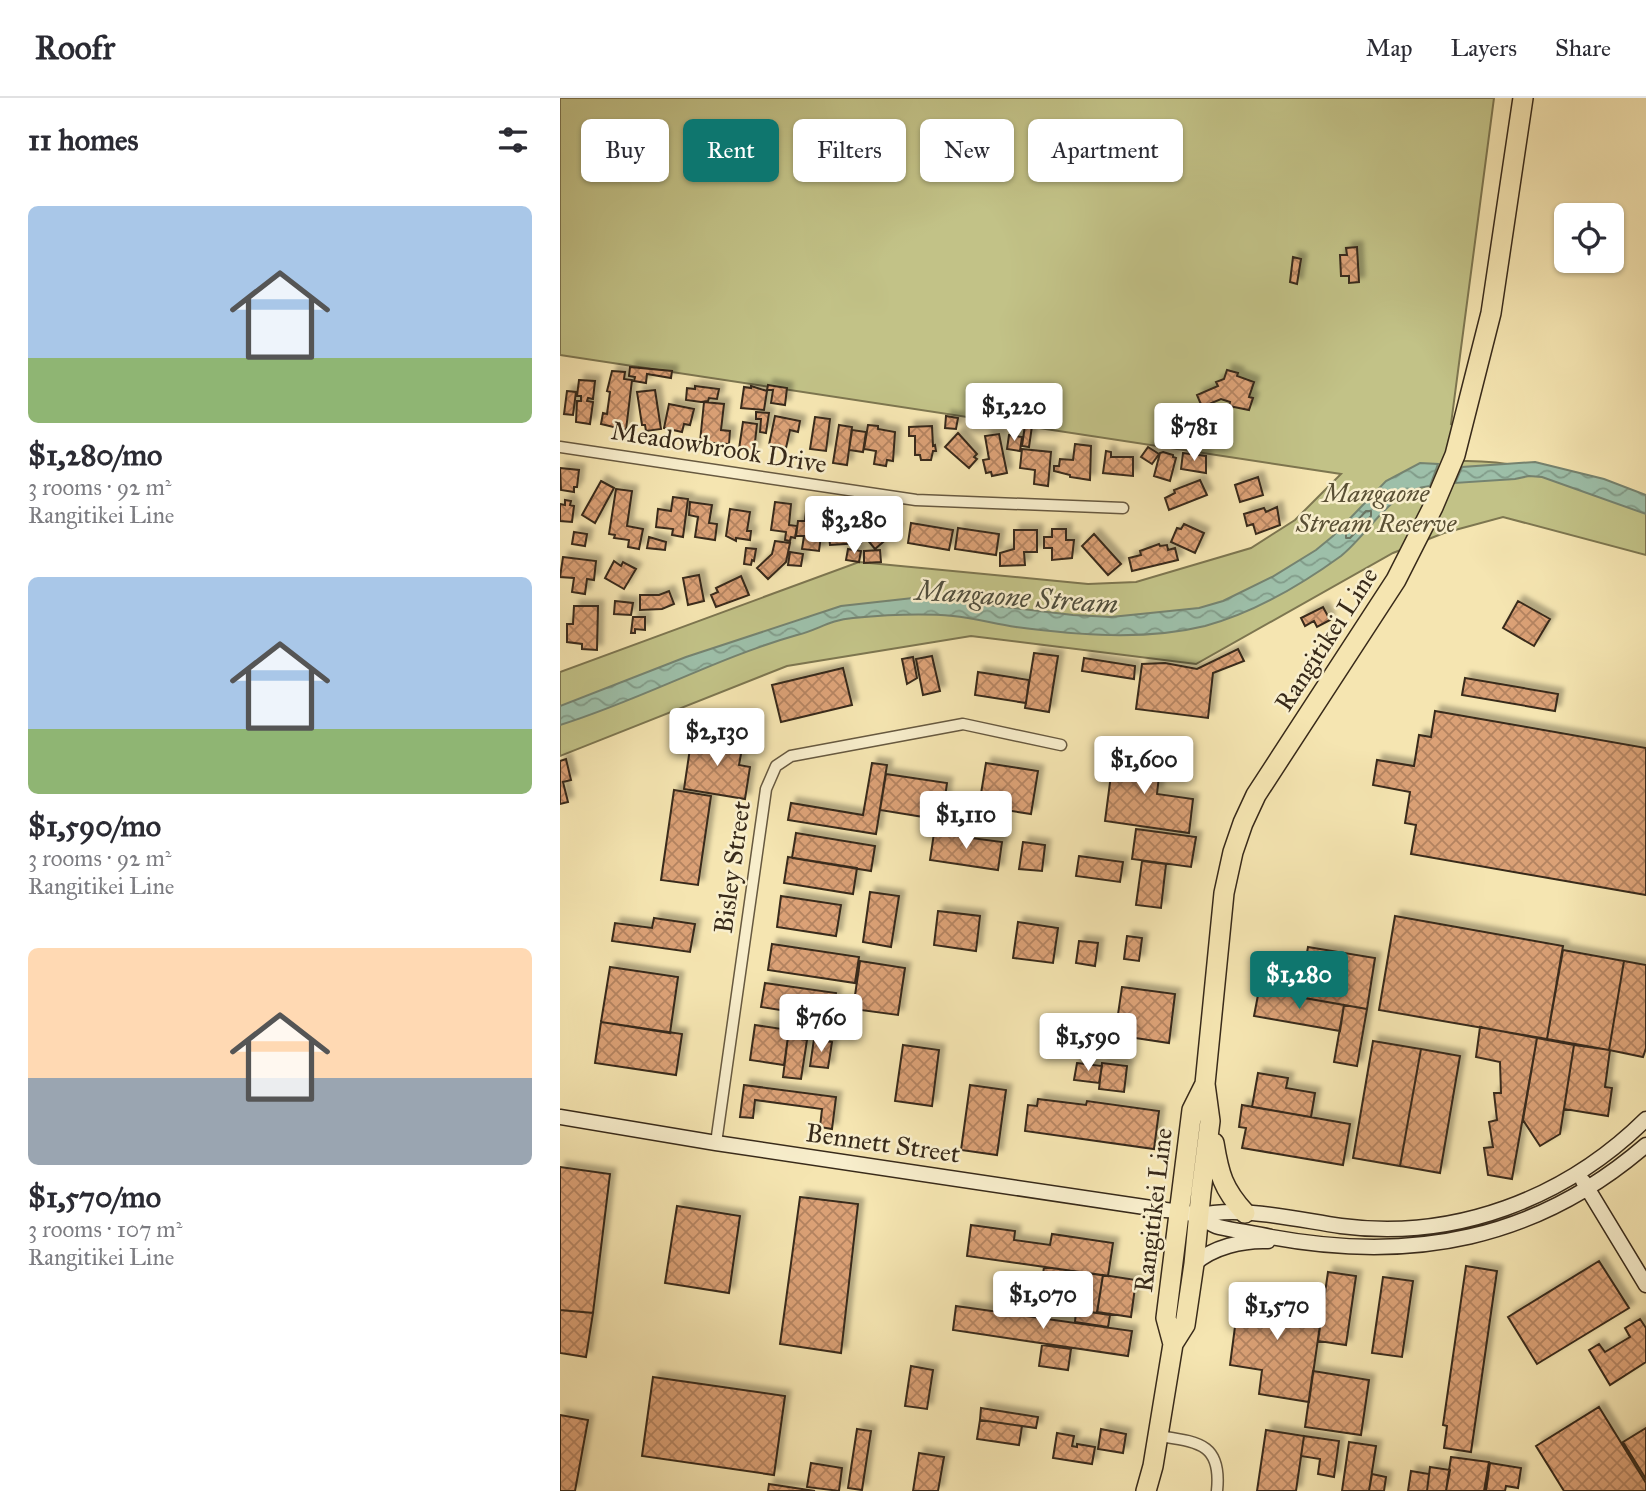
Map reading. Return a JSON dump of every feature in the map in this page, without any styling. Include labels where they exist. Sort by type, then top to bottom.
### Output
[{"type":"highway","name":"Rangitikei Line","points":[[1173,1344],[1166,1318],[1210,1121],[1205,1084],[1224,893],[1233,852],[1256,795],[1396,580],[1433,508],[1455,455],[1491,313],[1523,98]]},
{"type":"highway","name":"Rangitikei Line","points":[[1146,1491],[1173,1344],[1185,1325],[1194,1264],[1189,1214],[1192,1110],[1205,1084]]},
{"type":"highway","points":[[1210,1121],[1222,1183],[1230,1197],[1245,1213]]},
{"type":"main road","name":"Bennett Street","points":[[560,1117],[1189,1214]]},
{"type":"main road","points":[[1189,1214],[1217,1211],[1347,1227],[1399,1229],[1450,1224],[1489,1215],[1519,1204],[1579,1174],[1623,1141],[1646,1119]]},
{"type":"main road","points":[[1189,1214],[1219,1227],[1294,1241],[1344,1246],[1416,1247],[1463,1240],[1533,1218],[1588,1189],[1646,1145]]},
{"type":"main road","points":[[1579,1174],[1646,1285]]},
{"type":"main road","points":[[1344,1246],[1347,1227]]},
{"type":"main road","points":[[1194,1264],[1222,1248],[1257,1241],[1294,1241]]},
{"type":"street","name":"Meadowbrook Drive","points":[[560,447],[916,500],[1122,508]]},
{"type":"street","name":"Bisley Street","points":[[716,1143],[766,789],[776,766],[791,756],[963,724],[1061,745]]},
{"type":"street","points":[[1158,1436],[1195,1442],[1209,1450],[1218,1468],[1217,1491]]},
{"type":"green space","name":"Mangaone Stream Reserve","points":[[560,98],[1494,98],[1451,424],[1463,425],[1460,461],[1509,464],[1555,474],[1646,506],[1646,555],[1503,517],[1444,533],[1393,553],[1196,664],[971,636],[787,666],[560,756],[560,672],[859,562],[1088,584],[1136,582],[1251,548],[1295,520],[1341,474],[560,355]]},
{"type":"water","points":[[1535,462],[1604,479],[1646,495],[1646,514],[1542,477],[1455,483],[1462,467]]},
{"type":"water","points":[[1420,463],[1438,464],[1430,486],[1416,489],[1392,503],[1341,556],[1276,597],[1241,614],[1205,626],[1158,634],[1110,635],[1039,630],[941,615],[890,615],[845,619],[737,655],[620,704],[560,725],[560,706],[686,657],[841,606],[922,597],[1111,617],[1199,608],[1223,601],[1272,577],[1316,550],[1386,481]]},
{"type":"building","points":[[1357,247],[1359,282],[1349,283],[1349,276],[1341,276],[1340,255],[1347,255],[1346,248]]},
{"type":"building","points":[[1293,257],[1301,259],[1297,284],[1290,282]]},
{"type":"building","points":[[630,367],[672,371],[671,378],[647,374],[646,383],[634,381],[635,377],[629,376]]},
{"type":"building","points":[[1227,370],[1254,382],[1249,397],[1253,398],[1249,410],[1229,406],[1230,402],[1221,399],[1202,407],[1197,395],[1218,386],[1216,382],[1224,379]]},
{"type":"building","points":[[612,371],[625,372],[624,379],[632,380],[626,430],[601,424],[603,413],[607,414],[610,392],[607,391]]},
{"type":"building","points":[[579,380],[595,381],[593,399],[588,398],[587,401],[593,402],[590,424],[576,422],[577,401],[581,401],[581,396],[577,396]]},
{"type":"building","points":[[768,385],[787,388],[785,405],[771,403],[773,390],[767,390]]},
{"type":"building","points":[[695,386],[719,389],[717,399],[709,398],[708,401],[701,402],[686,400],[687,388],[695,389]]},
{"type":"building","points":[[751,386],[767,391],[764,410],[741,408],[744,387]]},
{"type":"building","points":[[655,390],[661,429],[646,431],[645,425],[642,425],[637,392]]},
{"type":"building","points":[[567,391],[576,392],[573,415],[564,414]]},
{"type":"building","points":[[704,402],[724,404],[721,430],[730,431],[729,444],[700,442]]},
{"type":"building","points":[[669,404],[694,409],[690,425],[684,424],[682,432],[664,428]]},
{"type":"building","points":[[756,412],[769,413],[766,433],[760,432],[761,419],[756,419]]},
{"type":"building","points":[[775,416],[800,421],[798,432],[790,430],[786,448],[769,445]]},
{"type":"building","points":[[946,416],[958,418],[956,429],[945,428]]},
{"type":"building","points":[[815,417],[830,419],[826,451],[810,449]]},
{"type":"building","points":[[743,422],[757,424],[754,451],[739,449]]},
{"type":"building","points":[[839,425],[852,427],[847,465],[833,463]]},
{"type":"building","points":[[868,425],[895,432],[893,461],[887,460],[886,466],[874,464],[876,451],[864,449]]},
{"type":"building","points":[[1025,425],[1032,426],[1029,447],[1022,446]]},
{"type":"building","points":[[932,426],[933,446],[935,445],[936,451],[933,451],[931,460],[921,460],[920,455],[915,455],[915,436],[909,436],[909,427]]},
{"type":"building","points":[[852,430],[866,432],[863,452],[849,450]]},
{"type":"building","points":[[958,433],[977,454],[974,457],[977,459],[969,468],[945,447]]},
{"type":"building","points":[[999,434],[1007,473],[992,476],[991,472],[986,473],[983,460],[989,459],[985,436]]},
{"type":"building","points":[[1009,435],[1022,437],[1020,451],[1007,449]]},
{"type":"building","points":[[1075,444],[1091,446],[1090,480],[1054,471],[1054,466],[1059,466],[1060,459],[1073,460]]},
{"type":"building","points":[[1148,447],[1159,454],[1152,464],[1141,457]]},
{"type":"building","points":[[1022,449],[1051,452],[1048,486],[1034,484],[1035,470],[1020,468]]},
{"type":"building","points":[[1106,451],[1111,452],[1111,457],[1133,457],[1133,476],[1103,473]]},
{"type":"building","points":[[1160,453],[1176,458],[1170,481],[1154,476]]},
{"type":"building","points":[[1183,453],[1206,456],[1206,473],[1181,469]]},
{"type":"building","points":[[560,468],[579,470],[574,492],[561,490]]},
{"type":"building","points":[[1258,477],[1263,495],[1240,502],[1235,485]]},
{"type":"building","points":[[1200,480],[1207,495],[1169,510],[1165,498],[1175,493],[1174,490]]},
{"type":"building","points":[[601,481],[614,488],[595,523],[582,515]]},
{"type":"building","points":[[616,489],[632,491],[627,526],[643,529],[639,549],[628,547],[629,540],[614,538],[615,535],[609,534]]},
{"type":"building","points":[[673,497],[688,499],[683,537],[672,535],[673,529],[656,527],[658,509],[671,511]]},
{"type":"building","points":[[565,500],[571,501],[570,505],[574,506],[572,522],[560,521],[560,504],[565,505]]},
{"type":"building","points":[[690,502],[712,505],[709,523],[717,524],[715,540],[695,537],[698,517],[689,515]]},
{"type":"building","points":[[775,502],[791,504],[789,525],[797,526],[795,538],[791,537],[790,541],[785,540],[786,532],[771,530]]},
{"type":"building","points":[[1277,507],[1280,525],[1256,534],[1253,524],[1247,526],[1244,514],[1264,508],[1266,512]]},
{"type":"building","points":[[730,509],[750,512],[747,531],[751,531],[750,540],[736,538],[736,541],[726,536]]},
{"type":"building","points":[[806,511],[824,513],[819,551],[802,549],[804,536],[796,536],[798,521],[805,521]]},
{"type":"building","points":[[887,519],[897,530],[875,549],[865,537]]},
{"type":"building","points":[[911,523],[953,530],[949,550],[908,543]]},
{"type":"building","points":[[1184,524],[1204,533],[1195,553],[1171,542],[1177,528],[1181,529]]},
{"type":"building","points":[[858,525],[861,543],[830,545],[828,529]]},
{"type":"building","points":[[958,528],[999,534],[996,555],[955,549]]},
{"type":"building","points":[[1052,529],[1066,529],[1066,540],[1074,540],[1072,558],[1052,560],[1052,548],[1044,548],[1044,537],[1052,537]]},
{"type":"building","points":[[1014,530],[1037,530],[1037,552],[1024,552],[1025,565],[1000,566],[1000,553],[1014,549]]},
{"type":"building","points":[[574,532],[587,534],[585,546],[572,544]]},
{"type":"building","points":[[1094,534],[1121,564],[1108,575],[1082,546]]},
{"type":"building","points":[[649,537],[666,542],[665,550],[647,548]]},
{"type":"building","points":[[775,541],[790,543],[786,562],[768,579],[757,568],[772,554]]},
{"type":"building","points":[[1159,544],[1167,545],[1168,550],[1175,548],[1178,560],[1132,571],[1129,558],[1141,555],[1140,551]]},
{"type":"building","points":[[746,548],[756,549],[751,565],[744,564]]},
{"type":"building","points":[[848,549],[861,551],[859,562],[846,560]]},
{"type":"building","points":[[880,550],[881,562],[864,563],[864,551]]},
{"type":"building","points":[[790,552],[803,554],[801,566],[788,565]]},
{"type":"building","points":[[563,557],[596,561],[594,580],[587,579],[585,594],[572,592],[574,578],[560,577]]},
{"type":"building","points":[[614,561],[621,566],[623,562],[636,569],[624,589],[605,578]]},
{"type":"building","points":[[699,575],[704,601],[688,605],[683,578]]},
{"type":"building","points":[[741,576],[749,595],[716,607],[711,595],[718,592],[716,588]]},
{"type":"building","points":[[669,591],[674,604],[662,609],[640,610],[640,595],[659,595]]},
{"type":"building","points":[[615,601],[633,603],[631,615],[614,614]]},
{"type":"building","points":[[1518,601],[1550,619],[1534,646],[1503,628]]},
{"type":"building","points":[[574,606],[598,606],[597,650],[582,649],[582,644],[567,642],[567,624],[573,624]]},
{"type":"building","points":[[1323,607],[1330,620],[1317,627],[1314,621],[1305,626],[1301,618]]},
{"type":"building","points":[[633,617],[645,617],[645,630],[635,629],[635,633],[631,633]]},
{"type":"building","points":[[1238,649],[1244,661],[1213,673],[1208,718],[1136,709],[1142,664],[1165,663],[1197,669]]},
{"type":"building","points":[[1034,653],[1058,656],[1049,712],[1025,708]]},
{"type":"building","points":[[932,656],[940,691],[923,695],[916,659]]},
{"type":"building","points":[[913,657],[917,678],[907,684],[902,659]]},
{"type":"building","points":[[1084,658],[1135,666],[1134,679],[1082,671]]},
{"type":"building","points":[[843,668],[852,705],[781,722],[772,685]]},
{"type":"building","points":[[978,672],[1029,680],[1026,703],[975,695]]},
{"type":"building","points":[[1465,678],[1558,694],[1555,711],[1462,695]]},
{"type":"building","points":[[1435,711],[1646,748],[1646,895],[1411,854],[1416,825],[1405,823],[1410,792],[1373,785],[1377,760],[1414,766],[1419,735],[1431,737]]},
{"type":"building","points":[[692,735],[743,743],[739,765],[750,767],[745,799],[684,789]]},
{"type":"building","points":[[1114,752],[1161,758],[1157,794],[1193,799],[1189,833],[1105,821]]},
{"type":"building","points":[[566,759],[571,780],[563,782],[568,802],[560,804],[560,761]]},
{"type":"building","points":[[872,763],[887,765],[876,834],[788,820],[791,803],[863,815]]},
{"type":"building","points":[[986,763],[1038,771],[1031,814],[979,806]]},
{"type":"building","points":[[886,774],[947,783],[942,820],[880,810]]},
{"type":"building","points":[[674,790],[711,796],[698,885],[661,880]]},
{"type":"building","points":[[1136,829],[1196,837],[1191,867],[1132,859]]},
{"type":"building","points":[[796,833],[875,846],[871,871],[792,858]]},
{"type":"building","points":[[934,833],[1002,842],[998,870],[930,860]]},
{"type":"building","points":[[1023,842],[1045,845],[1042,871],[1019,869]]},
{"type":"building","points":[[1079,856],[1123,862],[1120,882],[1076,876]]},
{"type":"building","points":[[788,857],[857,868],[853,894],[784,883]]},
{"type":"building","points":[[1142,861],[1166,864],[1161,908],[1136,905]]},
{"type":"building","points":[[870,892],[899,896],[891,947],[863,942]]},
{"type":"building","points":[[781,896],[841,905],[836,936],[777,927]]},
{"type":"building","points":[[938,911],[980,916],[976,951],[934,945]]},
{"type":"building","points":[[1395,916],[1563,946],[1547,1039],[1379,1010]]},
{"type":"building","points":[[654,918],[695,924],[690,952],[612,941],[615,923],[652,928]]},
{"type":"building","points":[[1018,922],[1058,928],[1053,963],[1013,958]]},
{"type":"building","points":[[1127,936],[1142,938],[1139,961],[1124,959]]},
{"type":"building","points":[[1079,941],[1098,943],[1095,966],[1076,963]]},
{"type":"building","points":[[772,944],[859,957],[855,983],[768,970]]},
{"type":"building","points":[[1308,947],[1375,958],[1367,1009],[1299,997]]},
{"type":"building","points":[[1563,950],[1624,961],[1609,1050],[1547,1039]]},
{"type":"building","points":[[860,961],[905,968],[898,1015],[853,1009]]},
{"type":"building","points":[[1624,961],[1646,965],[1646,1048],[1643,1057],[1609,1050]]},
{"type":"building","points":[[610,967],[678,977],[670,1033],[601,1022]]},
{"type":"building","points":[[765,983],[836,993],[832,1018],[761,1007]]},
{"type":"building","points":[[1122,987],[1175,994],[1169,1043],[1115,1035]]},
{"type":"building","points":[[1259,990],[1344,1005],[1340,1031],[1254,1016]]},
{"type":"building","points":[[1344,1005],[1367,1009],[1357,1066],[1334,1062]]},
{"type":"building","points":[[601,1022],[682,1034],[676,1075],[595,1063]]},
{"type":"building","points":[[755,1025],[789,1030],[784,1065],[750,1060]]},
{"type":"building","points":[[1480,1027],[1537,1038],[1512,1179],[1488,1175],[1484,1148],[1493,1147],[1489,1122],[1497,1120],[1494,1093],[1501,1093],[1500,1062],[1476,1057]]},
{"type":"building","points":[[788,1037],[807,1040],[801,1079],[783,1077]]},
{"type":"building","points":[[1537,1038],[1574,1045],[1560,1134],[1540,1146],[1523,1120]]},
{"type":"building","points":[[814,1039],[832,1042],[828,1068],[810,1066]]},
{"type":"building","points":[[1373,1041],[1421,1049],[1400,1166],[1353,1158]]},
{"type":"building","points":[[903,1045],[939,1050],[932,1106],[895,1101]]},
{"type":"building","points":[[1574,1045],[1610,1050],[1605,1087],[1612,1088],[1608,1116],[1564,1109]]},
{"type":"building","points":[[1421,1049],[1460,1056],[1440,1173],[1400,1166]]},
{"type":"building","points":[[1077,1063],[1102,1066],[1099,1083],[1074,1080]]},
{"type":"building","points":[[1102,1063],[1127,1066],[1124,1092],[1099,1089]]},
{"type":"building","points":[[1258,1073],[1288,1078],[1286,1088],[1315,1093],[1311,1117],[1252,1107]]},
{"type":"building","points":[[744,1085],[836,1097],[832,1129],[820,1127],[822,1109],[755,1100],[753,1118],[740,1117]]},
{"type":"building","points":[[970,1085],[1006,1090],[997,1155],[961,1150]]},
{"type":"building","points":[[1038,1099],[1086,1105],[1087,1101],[1159,1111],[1154,1149],[1025,1131],[1028,1105],[1037,1106]]},
{"type":"building","points":[[1242,1105],[1350,1124],[1343,1165],[1242,1148],[1246,1128],[1239,1127]]},
{"type":"building","points":[[560,1167],[610,1174],[593,1313],[560,1310]]},
{"type":"building","points":[[800,1197],[858,1204],[841,1353],[780,1344]]},
{"type":"building","points":[[677,1206],[740,1216],[729,1293],[665,1283]]},
{"type":"building","points":[[971,1225],[1015,1231],[1014,1240],[1050,1245],[1052,1234],[1113,1243],[1108,1276],[967,1256]]},
{"type":"building","points":[[1599,1261],[1629,1308],[1537,1364],[1508,1317]]},
{"type":"building","points":[[1466,1266],[1497,1271],[1471,1452],[1444,1448],[1447,1426],[1443,1425]]},
{"type":"building","points":[[1044,1267],[1103,1275],[1097,1313],[1039,1304]]},
{"type":"building","points":[[1328,1272],[1356,1276],[1346,1345],[1318,1341]]},
{"type":"building","points":[[1103,1275],[1136,1280],[1131,1317],[1097,1312]]},
{"type":"building","points":[[1383,1277],[1413,1281],[1402,1357],[1372,1353]]},
{"type":"building","points":[[1234,1291],[1323,1304],[1309,1402],[1259,1394],[1262,1370],[1230,1365],[1236,1319],[1231,1311]]},
{"type":"building","points":[[956,1306],[1132,1331],[1128,1356],[953,1330]]},
{"type":"building","points":[[560,1310],[593,1313],[586,1357],[560,1353]]},
{"type":"building","points":[[1076,1310],[1110,1315],[1108,1327],[1075,1322]]},
{"type":"building","points":[[1640,1319],[1646,1328],[1646,1362],[1610,1385],[1589,1350],[1599,1344],[1605,1352],[1630,1337],[1625,1328]]},
{"type":"building","points":[[1042,1345],[1071,1349],[1068,1370],[1039,1366]]},
{"type":"building","points":[[911,1366],[933,1370],[927,1409],[905,1406]]},
{"type":"building","points":[[1313,1371],[1369,1380],[1361,1435],[1305,1427]]},
{"type":"building","points":[[653,1377],[785,1396],[774,1475],[642,1456]]},
{"type":"building","points":[[1599,1407],[1646,1483],[1646,1491],[1564,1491],[1536,1446]]},
{"type":"building","points":[[981,1408],[1038,1417],[1036,1428],[980,1420]]},
{"type":"building","points":[[560,1415],[588,1420],[575,1491],[560,1491]]},
{"type":"building","points":[[980,1420],[1022,1426],[1019,1445],[977,1439]]},
{"type":"building","points":[[1646,1428],[1646,1479],[1623,1442]]},
{"type":"building","points":[[857,1429],[871,1431],[862,1490],[848,1488]]},
{"type":"building","points":[[1101,1429],[1126,1434],[1123,1453],[1098,1449]]},
{"type":"building","points":[[1266,1430],[1304,1436],[1296,1491],[1257,1491]]},
{"type":"building","points":[[1057,1433],[1074,1436],[1072,1446],[1077,1447],[1077,1444],[1095,1447],[1092,1464],[1053,1458]]},
{"type":"building","points":[[1304,1436],[1339,1441],[1334,1477],[1318,1474],[1320,1459],[1301,1456]]},
{"type":"building","points":[[1349,1442],[1376,1446],[1369,1491],[1342,1491]]},
{"type":"building","points":[[919,1453],[944,1457],[938,1491],[913,1491]]},
{"type":"building","points":[[1451,1457],[1489,1462],[1484,1491],[1446,1491]]},
{"type":"building","points":[[811,1463],[842,1468],[839,1491],[807,1487]]},
{"type":"building","points":[[1490,1463],[1521,1468],[1518,1488],[1506,1486],[1505,1491],[1486,1491]]},
{"type":"building","points":[[1430,1467],[1450,1470],[1446,1491],[1427,1491]]},
{"type":"building","points":[[1411,1471],[1429,1474],[1427,1491],[1408,1491]]},
{"type":"building","points":[[1372,1474],[1386,1477],[1384,1491],[1369,1491]]},
{"type":"building","points":[[769,1484],[815,1491],[768,1491]]},
{"type":"water label","name":"Mangaone Stream","points":[[1017,597]]}]
